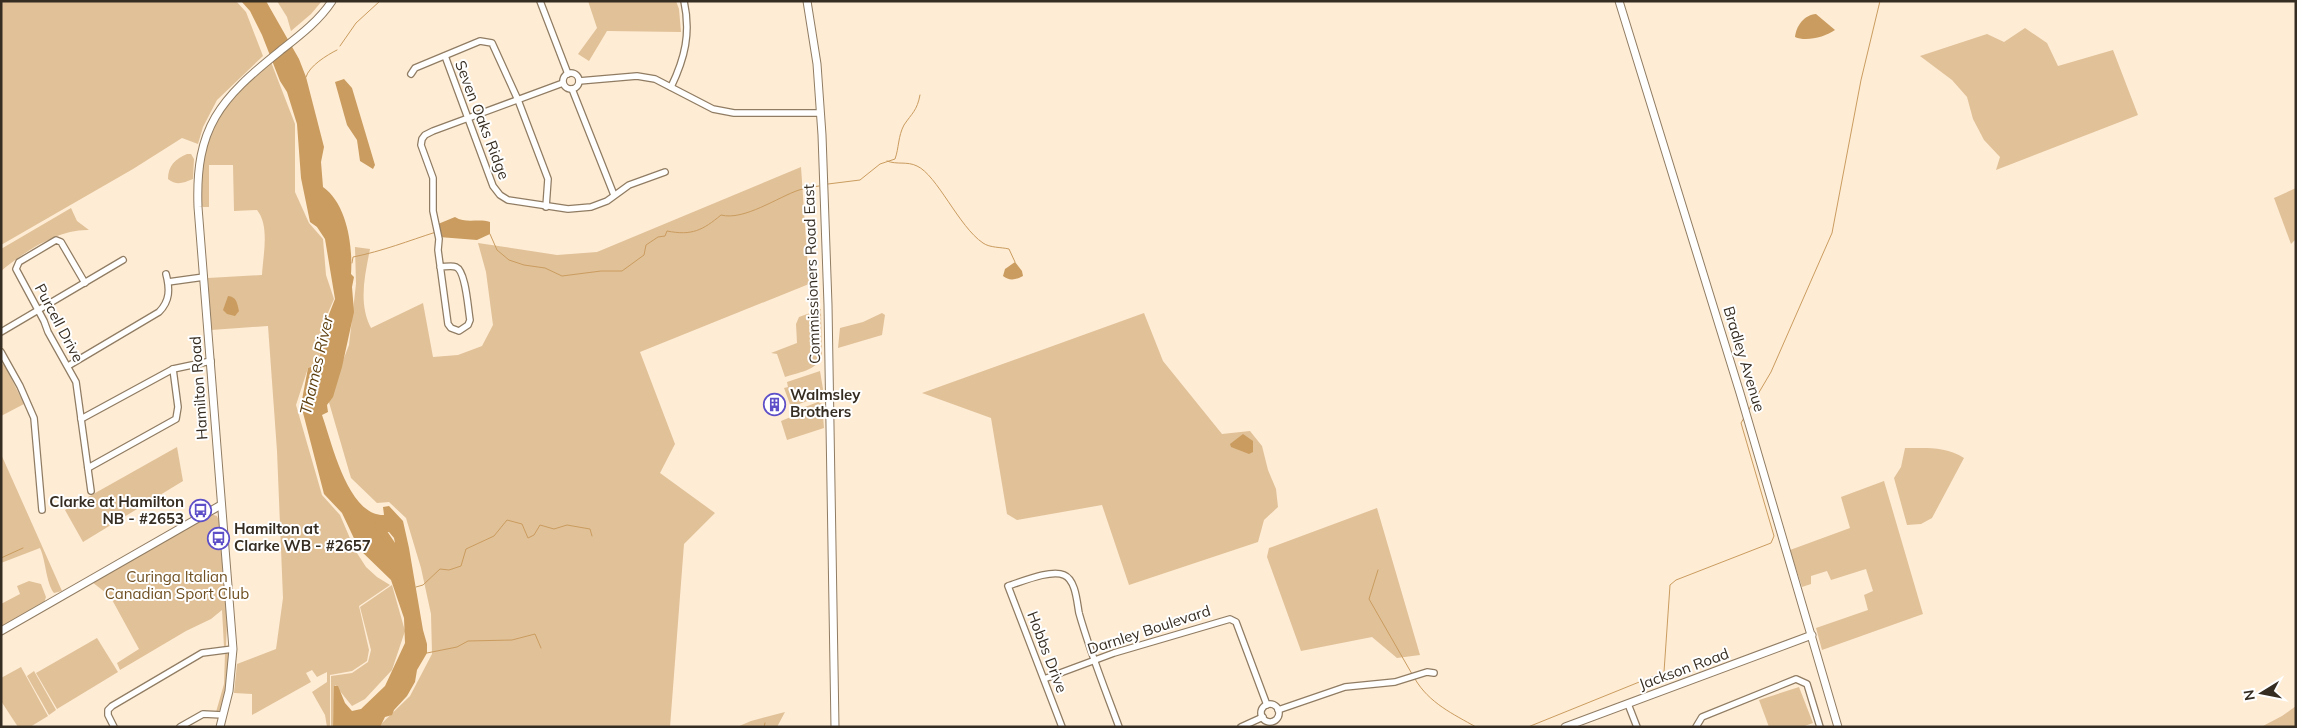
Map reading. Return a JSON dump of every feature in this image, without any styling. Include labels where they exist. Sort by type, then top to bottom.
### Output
[{"type":"main road","name":"Hamilton Road","points":[[220,727],[233,672],[233,649],[197,191],[200,158],[209,126],[226,99],[260,67],[296,39],[321,16],[332,1]]},
{"type":"main road","name":"Commissioners Road East","points":[[807,1],[818,64],[828,305],[835,727]]},
{"type":"main road","name":"Bradley Avenue","points":[[1619,1],[1740,393],[1838,727]]},
{"type":"main road","points":[[1,631],[221,505]]},
{"type":"main road","name":"Jackson Road","points":[[1565,727],[1812,635]]},
{"type":"street","points":[[540,1],[568,74]]},
{"type":"street","points":[[671,87],[682,64],[687,41],[687,15],[684,1]]},
{"type":"street","points":[[411,74],[415,68],[480,41],[492,44],[518,100],[548,179],[546,206]]},
{"type":"street","name":"Seven Oaks Ridge","points":[[444,56],[493,186],[500,195],[508,200],[568,209],[591,207],[607,201],[629,185],[665,172]]},
{"type":"street","points":[[568,74],[576,75],[579,81]]},
{"type":"street","points":[[563,83],[565,76],[568,74]]},
{"type":"street","points":[[579,81],[636,76],[655,79],[713,109],[734,113],[820,113]]},
{"type":"street","points":[[572,89],[576,87],[579,81]]},
{"type":"street","points":[[563,83],[566,87],[572,89],[614,195]]},
{"type":"street","points":[[440,267],[455,266],[460,269],[464,278],[470,320],[468,325],[459,331],[450,328],[448,324],[440,267],[438,250],[439,239],[432,192],[433,178],[422,145],[422,139],[432,131],[563,83]]},
{"type":"street","name":"Purcell Drive","points":[[85,283],[61,242],[56,240],[18,262],[16,269],[76,382],[91,491]]},
{"type":"street","points":[[1,332],[123,260]]},
{"type":"street","points":[[68,366],[159,312],[168,300],[166,274]]},
{"type":"street","points":[[168,282],[204,277]]},
{"type":"street","points":[[1,352],[20,386],[34,418],[42,510]]},
{"type":"street","points":[[81,419],[173,369],[210,361]]},
{"type":"street","points":[[88,468],[176,419],[178,397],[173,369]]},
{"type":"street","name":"Hobbs Drive","points":[[1062,727],[1008,586],[1030,578],[1060,574],[1066,576],[1072,584],[1094,661]]},
{"type":"street","name":"Darnley Boulevard","points":[[1044,679],[1094,661],[1230,619],[1236,622],[1267,705]]},
{"type":"street","points":[[114,727],[108,715],[108,710],[112,706],[202,653],[233,649]]},
{"type":"street","points":[[1094,661],[1118,727]]},
{"type":"street","points":[[1278,710],[1345,687],[1395,682],[1427,672],[1434,673]]},
{"type":"street","points":[[1696,727],[1702,717],[1796,679],[1807,684],[1818,726]]},
{"type":"street","points":[[1628,704],[1637,727]]},
{"type":"street","points":[[1262,717],[1263,708],[1267,705],[1275,706],[1278,710]]},
{"type":"street","points":[[1262,717],[1274,724],[1278,710]]},
{"type":"street","points":[[180,727],[203,714],[223,715]]},
{"type":"street","points":[[1241,727],[1262,717]]},
{"type":"green space","points":[[1,1],[236,1],[246,12],[263,56],[217,100],[203,127],[198,144],[182,138],[133,169],[1,245]]},
{"type":"green space","points":[[277,1],[322,1],[311,14],[291,31],[287,17]]},
{"type":"green space","points":[[588,1],[676,1],[679,9],[681,32],[607,31],[589,61],[578,54],[597,28]]},
{"type":"green space","points":[[2025,28],[2047,43],[2058,66],[2113,50],[2138,115],[1996,170],[2000,157],[1984,140],[1973,119],[1967,97],[1952,80],[1920,56],[1987,34],[2004,42]]},
{"type":"green space","points":[[271,62],[295,124],[295,192],[309,223],[323,239],[326,275],[334,299],[324,322],[325,337],[317,363],[308,368],[296,405],[322,495],[340,515],[355,550],[366,567],[390,585],[359,606],[369,650],[367,661],[352,671],[330,675],[330,727],[327,727],[325,715],[312,692],[327,682],[327,672],[317,677],[312,670],[306,673],[311,682],[252,715],[252,694],[234,693],[237,664],[276,649],[283,598],[277,451],[268,326],[211,330],[208,278],[262,275],[265,232],[257,210],[234,211],[233,165],[209,165],[209,207],[201,207],[201,179],[205,151],[220,112],[238,90]]},
{"type":"green space","points":[[191,154],[194,159],[193,179],[174,183],[168,179],[171,167],[179,158]]},
{"type":"green space","points":[[801,167],[809,284],[640,352],[675,444],[660,473],[715,513],[684,544],[670,727],[378,727],[410,696],[432,654],[431,614],[421,568],[406,518],[389,502],[377,503],[351,478],[328,399],[349,345],[356,284],[355,247],[370,249],[364,299],[367,318],[371,328],[423,303],[433,357],[458,355],[482,346],[493,325],[486,272],[478,243],[557,255],[597,252]]},
{"type":"green space","points":[[2296,188],[2296,239],[2291,244],[2274,198]]},
{"type":"green space","points":[[71,208],[77,221],[89,230],[65,233],[42,243],[20,256],[1,271],[1,249]]},
{"type":"green space","points":[[821,309],[822,357],[811,368],[785,377],[777,354],[771,353],[797,343],[796,324],[799,317]]},
{"type":"green space","points":[[882,313],[885,315],[882,335],[838,348],[840,328],[863,322]]},
{"type":"green space","points":[[1144,313],[1163,361],[1222,434],[1250,431],[1262,446],[1268,470],[1276,489],[1278,507],[1264,520],[1258,542],[1129,585],[1102,505],[1017,520],[1007,514],[991,418],[922,393]]},
{"type":"green space","points":[[4,364],[24,404],[1,416],[1,365]]},
{"type":"green space","points":[[820,371],[823,389],[821,396],[791,407],[784,388],[788,387],[787,382]]},
{"type":"green space","points":[[818,402],[822,404],[824,428],[787,440],[781,421],[798,414],[797,410]]},
{"type":"green space","points":[[177,447],[183,481],[83,542],[65,510]]},
{"type":"green space","points":[[1905,448],[1928,448],[1950,451],[1964,458],[1932,518],[1921,524],[1907,525],[1894,478],[1901,467]]},
{"type":"green space","points":[[1,454],[62,591],[54,593],[51,589],[40,548],[1,563]]},
{"type":"green space","points":[[1884,481],[1923,614],[1822,650],[1816,628],[1868,610],[1864,595],[1873,591],[1866,569],[1831,580],[1827,571],[1811,576],[1811,584],[1802,587],[1790,550],[1850,528],[1841,497]]},
{"type":"green space","points":[[1377,508],[1420,655],[1397,658],[1372,637],[1301,651],[1267,557],[1269,548]]},
{"type":"green space","name":"Curinga Italian Canadian Sport Club","points":[[210,514],[217,516],[219,521],[227,624],[226,646],[224,647],[222,610],[211,619],[186,631],[120,670],[117,663],[139,649],[110,596],[92,582]]},
{"type":"green space","points":[[29,581],[41,584],[46,597],[44,603],[1,627],[1,604],[20,594],[17,586]]},
{"type":"green space","points":[[392,585],[405,631],[392,670],[365,699],[352,706],[335,685],[333,727],[331,727],[331,676],[352,673],[368,662],[371,650],[360,607]]},
{"type":"green space","points":[[97,638],[118,672],[57,709],[36,673]]},
{"type":"green space","points":[[225,653],[228,654],[229,658],[227,686],[222,709],[216,712],[224,684]]},
{"type":"green space","points":[[21,667],[48,716],[30,727],[18,727],[1,701],[1,678]]},
{"type":"green space","points":[[34,671],[56,710],[49,715],[27,676]]},
{"type":"green space","points":[[1799,687],[1813,723],[1802,727],[1769,727],[1759,700]]},
{"type":"green space","points":[[2296,706],[2296,727],[2261,727],[2282,716]]},
{"type":"green space","points":[[785,712],[777,727],[737,727],[751,721]]},
{"type":"water","points":[[241,1],[266,1],[299,59],[306,77],[324,147],[321,162],[323,187],[338,204],[347,226],[351,251],[351,274],[354,277],[352,287],[354,312],[342,367],[333,397],[327,405],[328,412],[322,415],[343,476],[351,491],[361,504],[371,512],[384,515],[383,507],[389,506],[403,521],[427,644],[427,653],[417,670],[415,682],[407,696],[394,710],[392,715],[385,717],[380,727],[333,727],[334,686],[338,686],[345,703],[352,711],[361,709],[385,686],[405,643],[404,618],[391,580],[359,549],[342,513],[324,494],[301,405],[308,368],[317,364],[325,338],[326,322],[335,299],[325,239],[317,227],[310,222],[301,178],[297,124],[287,92],[280,81],[262,35],[250,11]],"holes":[[[389,532],[394,538],[395,543],[379,533]]]},
{"type":"water","points":[[1816,14],[1835,30],[1815,38],[1804,39],[1795,37],[1801,22],[1808,16]]},
{"type":"water","points":[[344,79],[352,88],[375,165],[373,169],[360,161],[357,140],[347,125],[335,82]]},
{"type":"water","points":[[455,217],[464,220],[490,222],[490,234],[477,240],[439,237],[438,224]]},
{"type":"water","points":[[1015,262],[1022,271],[1023,276],[1008,279],[1003,276],[1005,269]]},
{"type":"water","points":[[228,296],[235,299],[237,303],[239,311],[235,316],[227,314],[223,310]]},
{"type":"water","points":[[1243,434],[1253,441],[1253,452],[1249,454],[1231,447],[1230,444]]},
{"type":"waterway","points":[[340,46],[356,23],[380,1]]},
{"type":"waterway","points":[[1748,411],[1771,372],[1832,233],[1861,80],[1880,1]]},
{"type":"waterway","points":[[306,77],[314,65],[337,50]]},
{"type":"waterway","points":[[828,184],[860,180],[880,164],[895,159],[902,129],[916,108],[920,95]]},
{"type":"waterway","points":[[887,161],[906,163],[917,166],[925,171],[974,235],[986,245],[1009,249],[1015,262]]},
{"type":"waterway","points":[[490,234],[497,250],[509,260],[524,265],[545,268],[562,276],[601,271],[622,271],[644,255],[646,245],[658,237],[665,236],[667,231],[683,233],[697,230],[708,225],[721,215],[740,215],[799,190],[819,186]]},
{"type":"waterway","points":[[352,263],[353,257],[385,249],[436,232]]},
{"type":"waterway","points":[[1528,727],[1664,672],[1670,585],[1676,580],[1771,543],[1774,536],[1741,423],[1744,418]]},
{"type":"waterway","points":[[416,587],[423,585],[440,569],[449,570],[461,566],[466,549],[494,536],[507,520],[522,524],[528,538],[534,535],[540,525],[554,529],[567,525],[590,529],[592,536]]},
{"type":"waterway","name":"Thames River","points":[[378,525],[393,547]]},
{"type":"waterway","points":[[1,558],[23,548]]},
{"type":"waterway","points":[[1378,570],[1369,599],[1412,674]]},
{"type":"waterway","points":[[427,653],[457,647],[468,641],[512,640],[535,634],[541,648]]},
{"type":"waterway","points":[[1415,679],[1434,701],[1476,727]]},
{"type":"waterway","points":[[764,727],[765,723]]},
{"type":"place","name":"Walmsley Brothers","points":[[774,404]]},
{"type":"place","name":"Clarke at Hamilton NB - #2653","points":[[200,511]]},
{"type":"place","name":"Hamilton at Clarke WB - #2657","points":[[218,538]]}]
